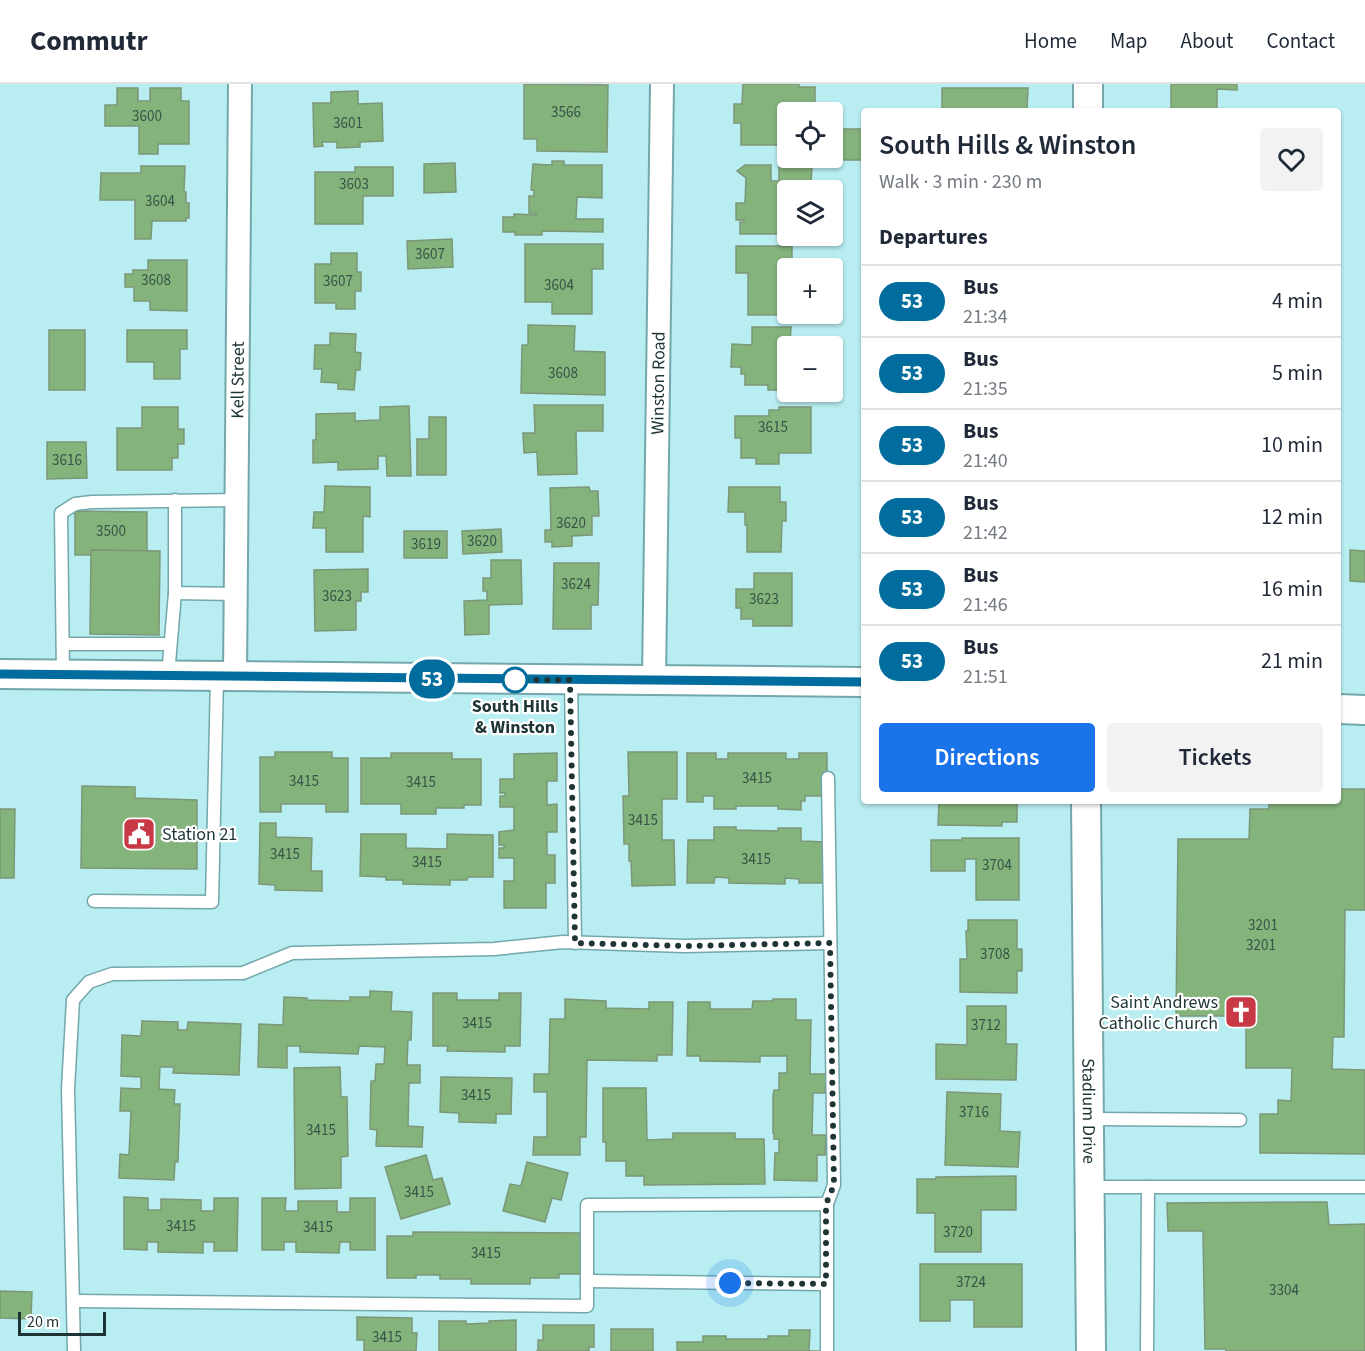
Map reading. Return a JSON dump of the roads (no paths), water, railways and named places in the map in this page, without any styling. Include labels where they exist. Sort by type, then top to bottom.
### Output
[{"type":"street","name":"Kell Street","points":[[226,677],[236,594],[240,84]]},
{"type":"street","name":"Winston Road","points":[[654,681],[662,84]]},
{"type":"street","points":[[1088,84],[1088,108]]},
{"type":"street","points":[[0,674],[861,682]]},
{"type":"street","points":[[1341,709],[1365,710]]},
{"type":"street","name":"Stadium Drive","points":[[1086,804],[1091,1351]]},
{"type":"lane","points":[[168,676],[175,593],[175,500]]},
{"type":"lane","points":[[63,675],[61,513],[75,504],[92,502],[237,500]]},
{"type":"lane","points":[[175,593],[236,594]]},
{"type":"lane","points":[[63,644],[170,644]]},
{"type":"lane","points":[[94,901],[212,902],[226,677]]},
{"type":"lane","points":[[570,680],[575,943]]},
{"type":"lane","points":[[827,1351],[826,1204],[834,1185],[828,778]]},
{"type":"lane","points":[[74,1351],[68,1089],[73,1000],[89,982],[112,974],[243,974],[292,953],[494,949],[575,943],[684,946],[830,943]]},
{"type":"lane","points":[[1089,1119],[1240,1120]]},
{"type":"lane","points":[[1089,1187],[1365,1187]]},
{"type":"lane","points":[[1147,1351],[1148,1187]]},
{"type":"lane","points":[[74,1300],[586,1306],[587,1205],[826,1204]]},
{"type":"lane","points":[[586,1281],[826,1284]]},
{"type":"place","name":"South Hills & Winston","points":[[515,680]]},
{"type":"place","name":"Station 21","points":[[139,834]]},
{"type":"place","name":"Saint Andrews Catholic Church","points":[[1241,1012]]}]
